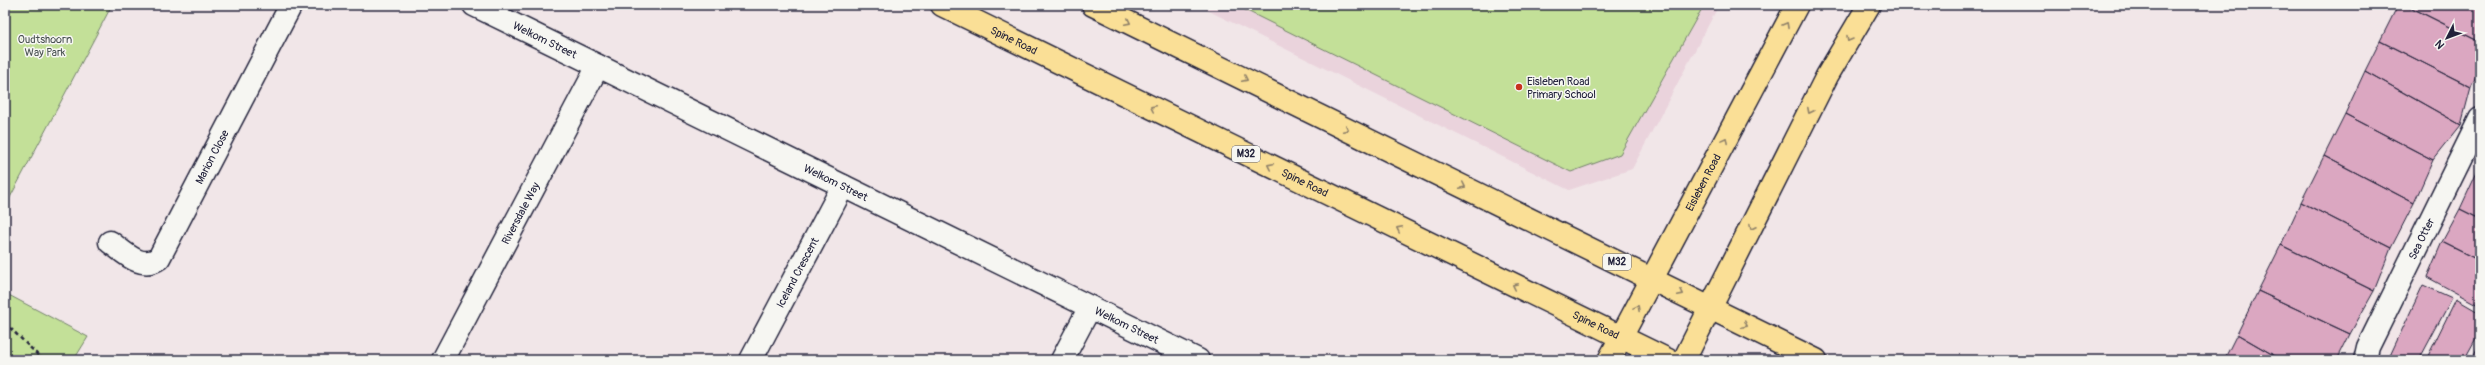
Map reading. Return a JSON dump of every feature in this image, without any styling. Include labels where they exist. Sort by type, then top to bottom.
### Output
[{"type":"main road","name":"Spine Road","points":[[942,5],[1668,360]]},
{"type":"main road","name":"M32","points":[[1093,5],[1816,360]]},
{"type":"main road","name":"Eisleben Road","points":[[1609,360],[1797,5]]},
{"type":"main road","points":[[1684,360],[1828,76],[1869,5]]},
{"type":"street","name":"Marion Close","points":[[110,242],[141,263],[153,262],[159,258],[290,5]]},
{"type":"street","name":"Welkom Street","points":[[474,5],[1198,360]]},
{"type":"street","name":"Riversdale Way","points":[[443,360],[598,66]]},
{"type":"street","name":"Sea Otter","points":[[2365,360],[2368,347],[2480,119]]},
{"type":"street","name":"Iceland Crescent","points":[[751,360],[843,186]]},
{"type":"street","points":[[1062,360],[1090,307]]},
{"type":"path","points":[[5,323],[43,360]]},
{"type":"shaded area","name":"Eisleben Road Primary School","points":[[1197,5],[1719,5],[1632,169],[1569,190]]},
{"type":"green space","name":"Oudtshoorn Way Park","points":[[5,5],[112,5],[5,207]]},
{"type":"green space","name":"Eisleben Road Primary School","points":[[1235,5],[1704,5],[1620,154],[1571,172]]},
{"type":"green space","points":[[5,293],[88,337],[75,358],[78,360],[5,360]]},
{"type":"building","points":[[2398,5],[2406,5],[2480,42],[2480,67],[2471,87],[2380,41]]},
{"type":"building","points":[[2406,5],[2480,5],[2480,42]]},
{"type":"building","points":[[2380,41],[2471,87],[2461,125],[2365,71]]},
{"type":"building","points":[[2365,71],[2461,125],[2433,160],[2345,114]]},
{"type":"building","points":[[2345,114],[2433,160],[2414,203],[2324,156]]},
{"type":"building","points":[[2324,156],[2414,203],[2391,248],[2301,202]]},
{"type":"building","points":[[2479,168],[2480,169],[2480,219],[2460,209]]},
{"type":"building","points":[[2301,202],[2391,248],[2374,291],[2281,245]]},
{"type":"building","points":[[2460,209],[2480,219],[2480,261],[2442,242]]},
{"type":"building","points":[[2442,242],[2480,261],[2480,306],[2427,277]]},
{"type":"building","points":[[2281,245],[2374,291],[2350,334],[2258,291]]},
{"type":"building","points":[[2423,285],[2452,298],[2419,360],[2388,360]]},
{"type":"building","points":[[2258,291],[2350,334],[2337,360],[2282,360],[2237,334]]},
{"type":"building","points":[[2456,299],[2480,313],[2480,331],[2464,360],[2426,360]]},
{"type":"building","points":[[2237,334],[2282,360],[2224,360]]},
{"type":"building","points":[[2480,343],[2480,360],[2471,360]]},
{"type":"place","name":"Eisleben Road Primary School","points":[[1519,87]]}]
